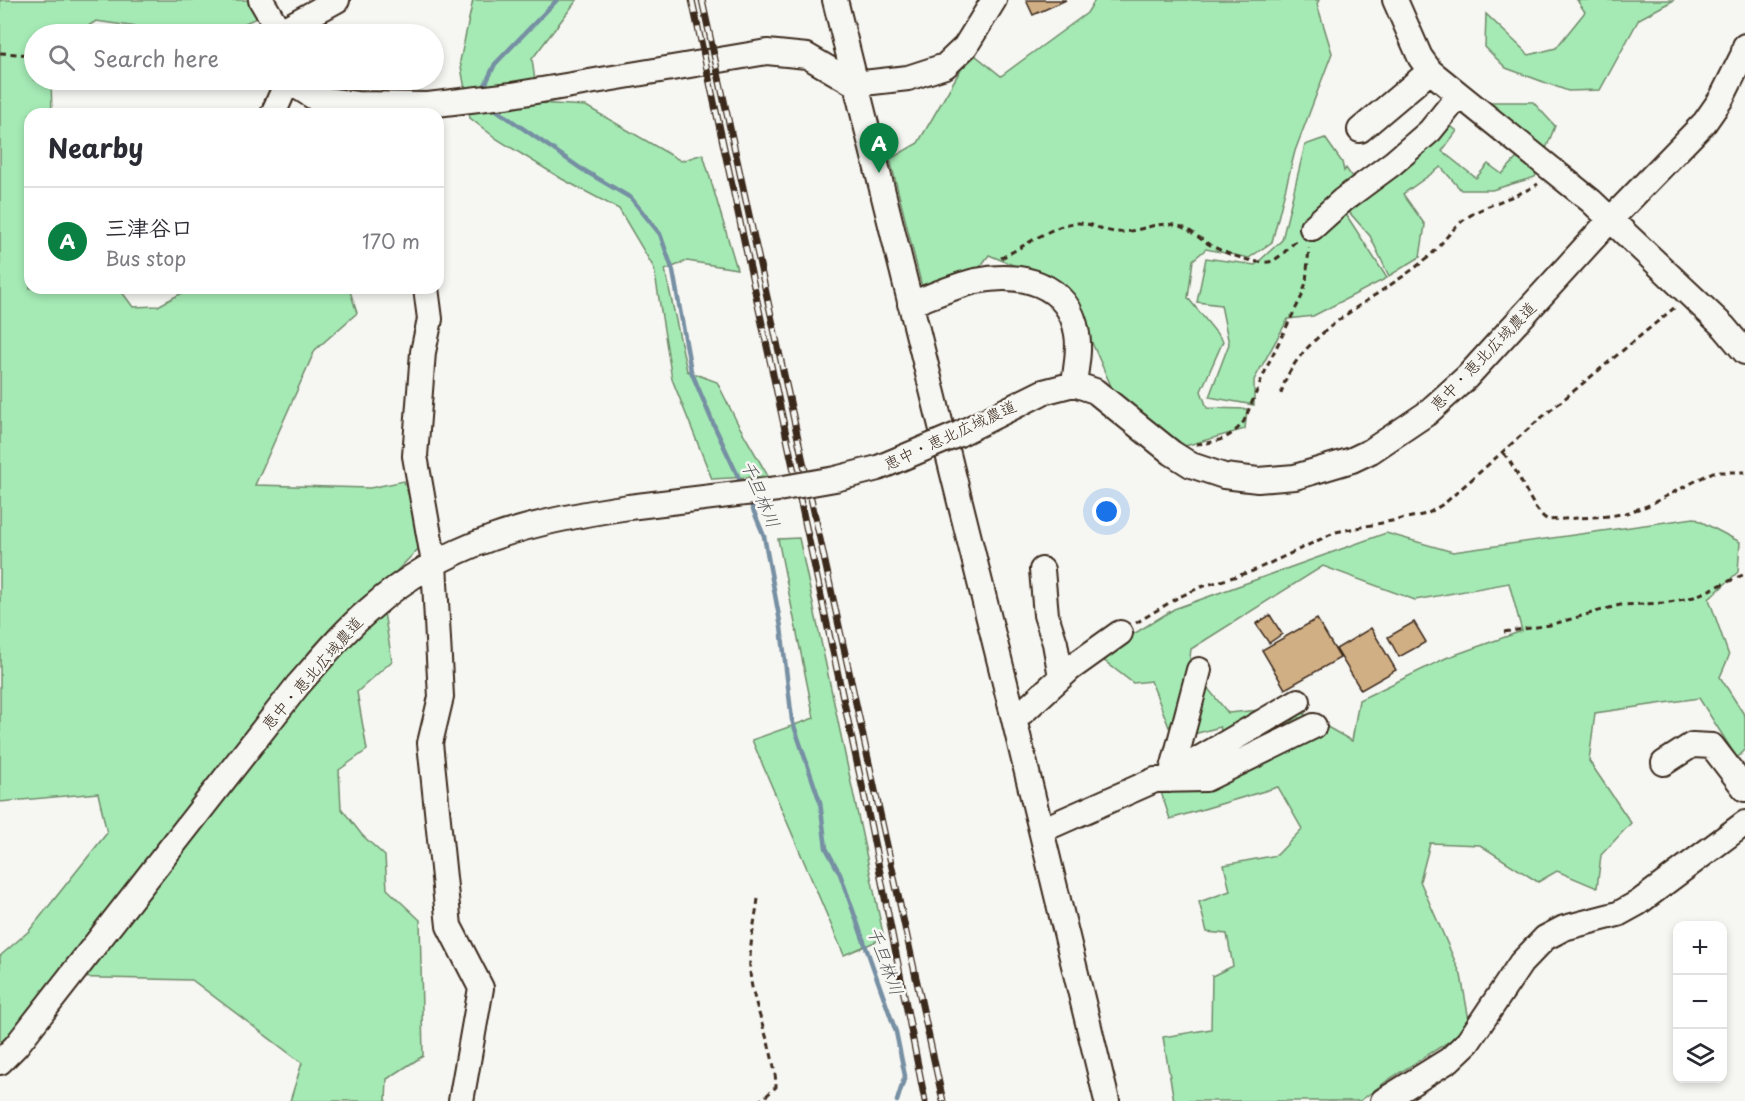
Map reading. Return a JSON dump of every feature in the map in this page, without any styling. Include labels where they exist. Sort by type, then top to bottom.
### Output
[{"type":"street","points":[[261,0],[275,24]]},
{"type":"street","points":[[296,24],[337,0]]},
{"type":"street","points":[[835,0],[1042,830],[1107,1101]]},
{"type":"street","points":[[281,108],[305,91],[356,104],[428,105],[512,95],[768,52],[807,56],[855,84],[908,78],[945,66],[965,47],[994,0]]},
{"type":"street","points":[[1395,0],[1420,57],[1430,71],[1592,201],[1724,327],[1745,352]]},
{"type":"street","name":"恵中・恵北広域農道","points":[[0,1062],[15,1046],[304,677],[370,608],[434,563],[487,538],[573,515],[778,489],[836,479],[878,468],[959,434],[1043,392],[1074,384],[1095,392],[1191,465],[1216,474],[1258,480],[1295,477],[1352,460],[1408,428],[1467,377],[1610,220],[1704,123],[1721,99],[1743,55],[1745,46]]},
{"type":"street","points":[[1360,130],[1430,71]]},
{"type":"street","points":[[1312,228],[1343,200],[1393,163],[1430,131],[1459,94]]},
{"type":"street","points":[[910,304],[1001,277],[1023,278],[1039,283],[1063,302],[1077,332],[1078,353],[1074,384]]},
{"type":"street","points":[[427,294],[430,320],[423,352],[415,456],[434,563],[441,697],[430,743],[449,926],[481,988],[462,1101]]},
{"type":"street","points":[[1042,570],[1046,615],[1055,643],[1061,677]]},
{"type":"street","points":[[1013,715],[1023,712],[1061,677],[1120,633]]},
{"type":"street","points":[[1170,780],[1199,670]]},
{"type":"street","points":[[1170,780],[1190,764],[1298,701]]},
{"type":"street","points":[[1042,830],[1155,780],[1206,779],[1314,726]]},
{"type":"street","points":[[1664,763],[1692,744],[1712,746],[1745,789]]},
{"type":"street","points":[[1383,1101],[1449,1060],[1468,1042],[1521,963],[1545,938],[1564,928],[1618,914],[1638,903],[1745,823]]},
{"type":"path","points":[[0,53],[24,54]]},
{"type":"path","points":[[1281,394],[1289,372],[1312,344],[1354,309],[1425,260],[1460,222],[1496,203],[1519,195],[1554,172]]},
{"type":"path","points":[[982,281],[983,269],[989,264],[1073,222],[1114,232],[1125,232],[1161,224],[1177,225],[1188,229],[1223,252],[1263,263],[1278,257],[1308,229],[1312,228],[1306,282],[1302,296],[1270,360],[1244,421],[1239,429],[1228,437],[1210,444],[1186,446],[1177,456]]},
{"type":"path","points":[[1120,633],[1177,598],[1201,587],[1253,572],[1336,532],[1427,514],[1445,503],[1535,423],[1689,295]]},
{"type":"path","points":[[1502,452],[1513,466],[1539,512],[1548,520],[1626,513],[1647,506],[1713,472],[1745,472]]},
{"type":"path","points":[[1504,632],[1550,625],[1620,604],[1665,603],[1694,597],[1745,574]]},
{"type":"path","points":[[758,899],[750,959],[752,987],[775,1066],[776,1087],[758,1101]]},
{"type":"green space","points":[[0,0],[249,0],[259,17],[243,24],[117,24],[96,21],[91,24],[24,24],[24,90],[51,90],[52,108],[24,108],[24,294],[123,294],[133,307],[158,306],[180,294],[351,294],[357,313],[315,350],[255,485],[370,488],[404,481],[424,543],[380,588],[392,661],[357,692],[367,750],[339,770],[341,808],[362,835],[385,856],[387,889],[420,920],[423,1056],[387,1079],[386,1101],[290,1101],[302,1063],[192,980],[59,977],[0,1051],[0,956],[29,931],[107,833],[98,793],[0,802]]},
{"type":"green space","points":[[473,0],[577,0],[532,59],[538,103],[586,106],[681,161],[703,154],[737,269],[687,261],[665,270],[687,371],[717,382],[768,476],[712,479],[672,379],[654,268],[619,209],[562,179],[497,139],[470,118],[460,61]]},
{"type":"green space","points":[[1095,0],[1319,0],[1317,4],[1332,53],[1295,151],[1272,242],[1249,258],[1206,249],[1193,260],[1188,298],[1223,341],[1201,391],[1207,408],[1247,409],[1245,429],[1185,446],[1115,395],[1078,311],[1052,277],[989,255],[974,275],[922,287],[890,159],[918,143],[971,52],[1001,76],[1087,13]]},
{"type":"green space","points":[[1577,0],[1674,0],[1639,19],[1600,90],[1568,91],[1506,68],[1485,47],[1486,14],[1529,55],[1556,48],[1585,12]]},
{"type":"green space","points":[[1490,102],[1533,102],[1555,126],[1535,177],[1492,190],[1461,190],[1441,167],[1403,194],[1425,225],[1420,257],[1389,276],[1370,236],[1349,212],[1356,196],[1349,195],[1347,216],[1387,278],[1313,316],[1288,319],[1254,380],[1254,405],[1209,397],[1229,344],[1221,305],[1197,302],[1206,258],[1255,265],[1282,240],[1305,145],[1325,138],[1342,162],[1344,171],[1346,168],[1362,192],[1444,121],[1457,131],[1442,151],[1476,178],[1488,164],[1502,174],[1527,147],[1482,112]]},
{"type":"green space","points":[[1694,518],[1740,542],[1738,572],[1709,599],[1729,656],[1720,677],[1745,716],[1745,750],[1737,758],[1699,698],[1595,713],[1589,761],[1631,823],[1601,855],[1597,888],[1557,871],[1538,882],[1480,845],[1430,843],[1420,881],[1461,975],[1469,1020],[1453,1039],[1388,1080],[1360,1101],[1174,1101],[1163,1037],[1211,1029],[1212,976],[1233,966],[1227,934],[1207,932],[1199,902],[1230,891],[1224,865],[1277,855],[1302,829],[1278,787],[1170,819],[1160,789],[1233,768],[1220,727],[1194,734],[1201,680],[1228,713],[1292,707],[1352,741],[1359,700],[1446,658],[1522,631],[1509,583],[1415,600],[1323,566],[1191,649],[1184,710],[1169,727],[1151,681],[1133,683],[1098,656],[1174,609],[1386,533],[1453,552]]},
{"type":"green space","points":[[799,538],[884,938],[844,955],[752,740],[814,718],[778,539]]},
{"type":"building","points":[[1026,0],[1066,0],[1033,15]]},
{"type":"building","points":[[1270,615],[1282,634],[1269,643],[1256,624]]},
{"type":"building","points":[[1317,619],[1340,658],[1285,689],[1262,650]]},
{"type":"building","points":[[1414,622],[1426,642],[1399,657],[1388,637]]},
{"type":"building","points":[[1371,628],[1396,670],[1361,690],[1336,649]]},
{"type":"waterway","name":"千旦林川","points":[[487,90],[485,85],[495,64],[557,0]]},
{"type":"waterway","name":"千旦林川","points":[[492,107],[580,168],[631,198],[660,234],[673,271],[691,371],[743,487]]},
{"type":"waterway","name":"千旦林川","points":[[749,500],[764,536],[781,627],[792,720],[820,802],[826,848],[840,874],[896,1032],[905,1076],[897,1101]]},
{"type":"railway","points":[[692,0],[871,827],[925,1101]]},
{"type":"railway","points":[[702,0],[943,1101]]},
{"type":"place","name":"三津谷口","points":[[879,173]]}]
